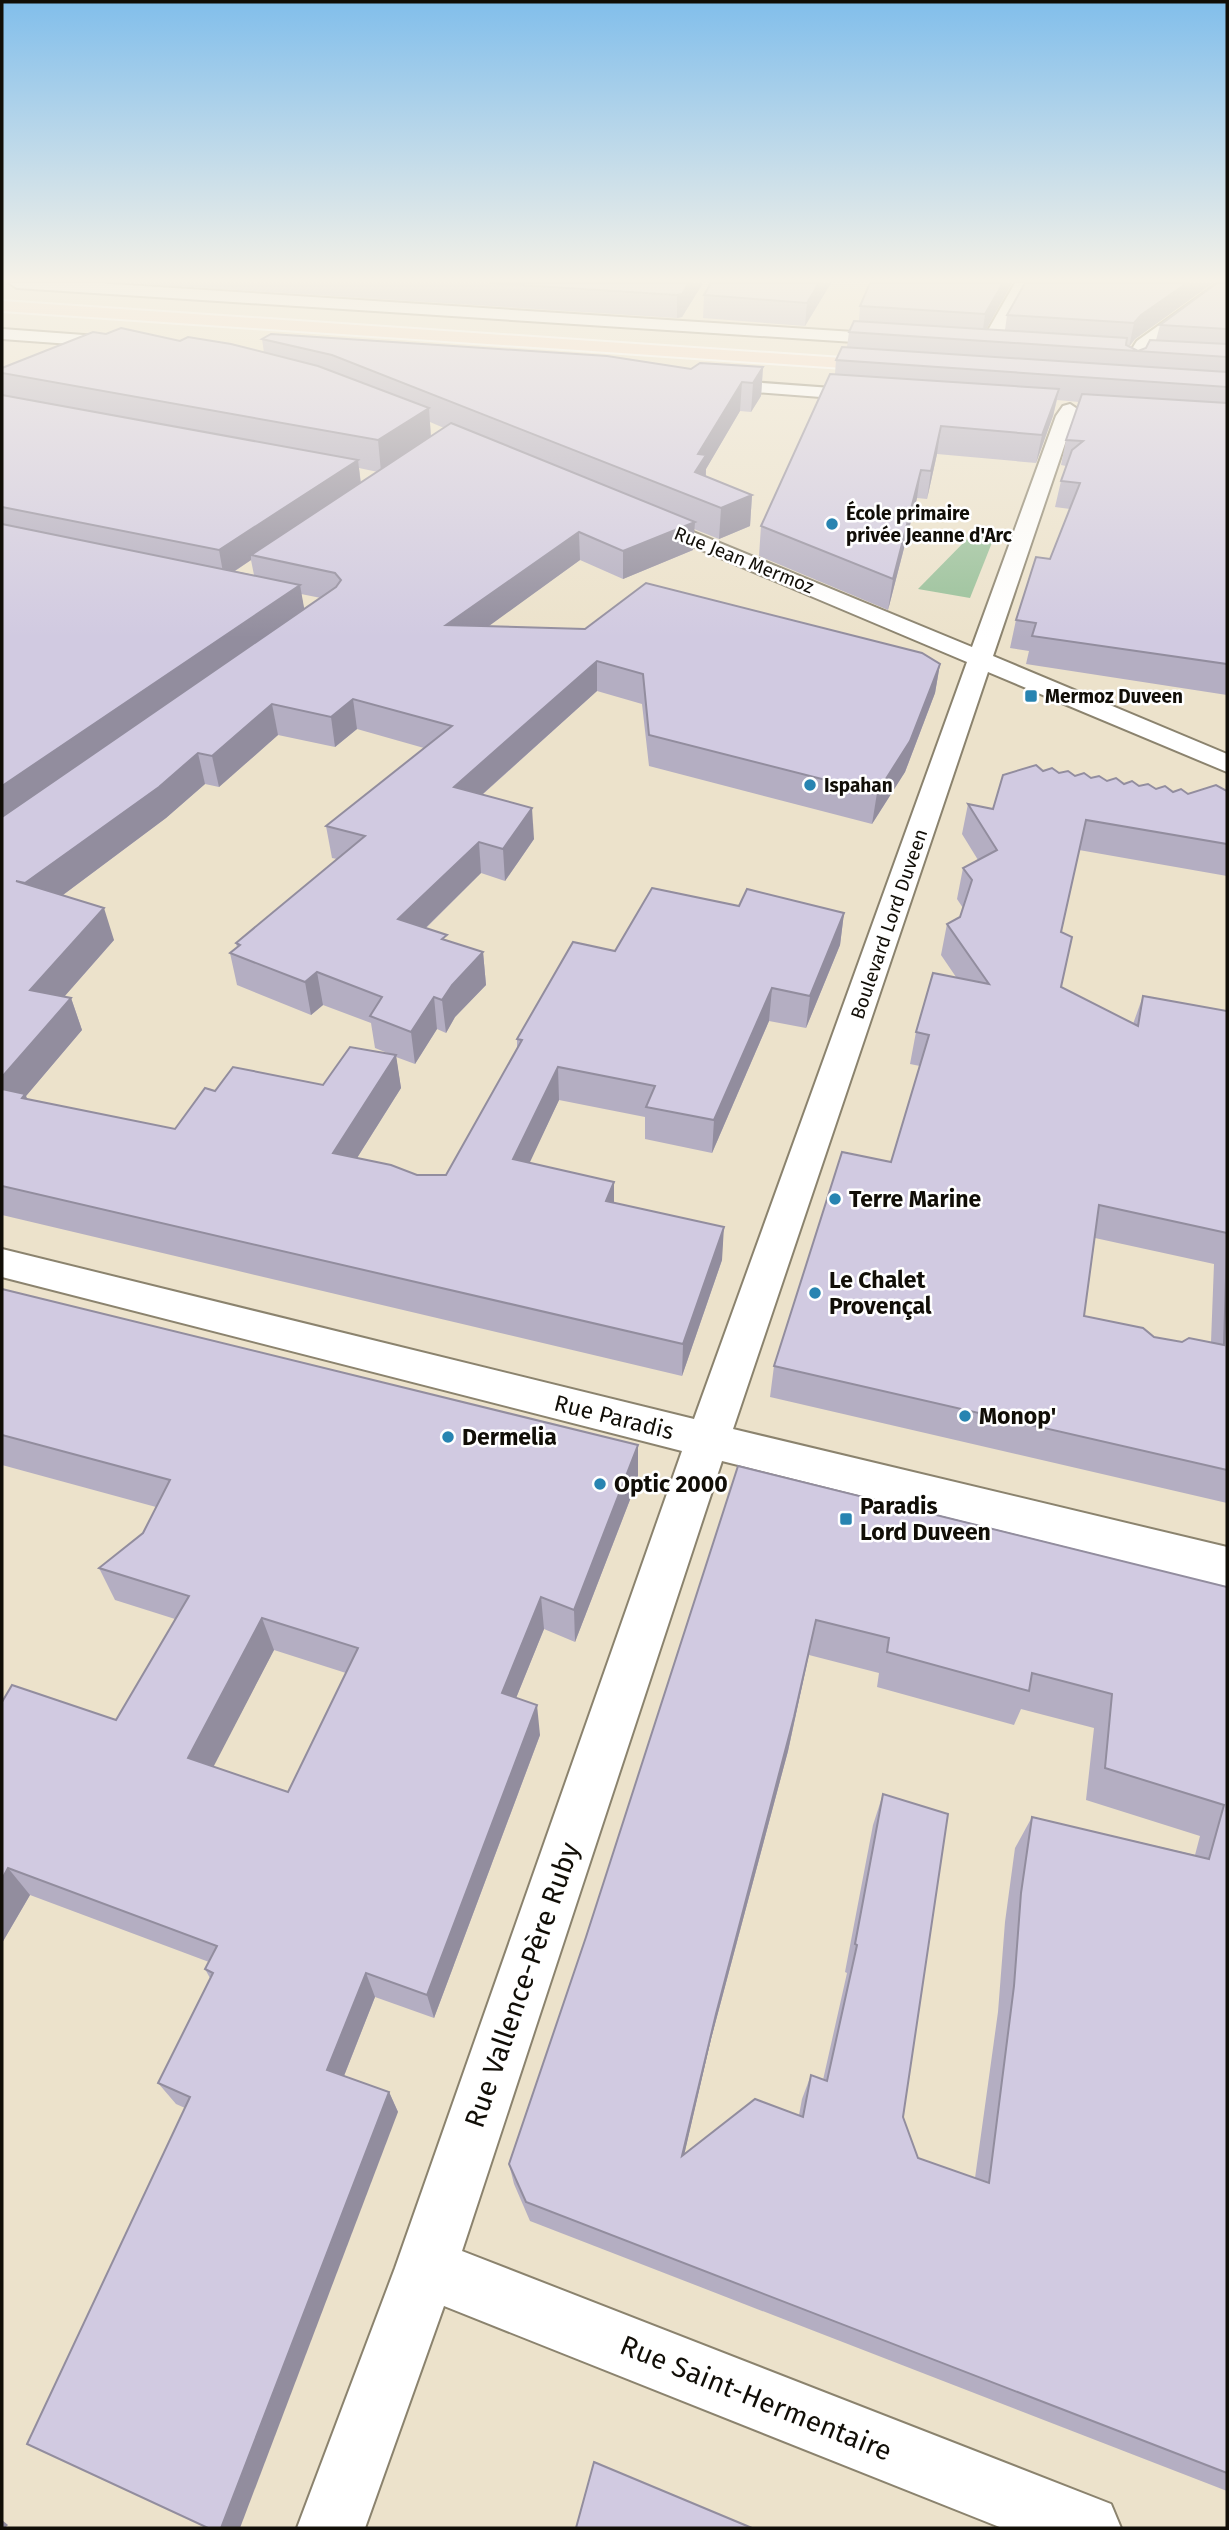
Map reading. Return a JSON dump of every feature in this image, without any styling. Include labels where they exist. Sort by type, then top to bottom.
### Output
[{"type":"street","points":[[1132,414],[1135,401]]},
{"type":"street","name":"Boulevard Lord Duveen","points":[[708,1440],[1065,410]]},
{"type":"street","name":"Rue Jean Mermoz","points":[[632,514],[1227,764]]},
{"type":"street","name":"Rue Paradis","points":[[2,1263],[1227,1567]]},
{"type":"street","name":"Rue Vallence-Père Ruby","points":[[331,2528],[426,2268],[708,1440]]},
{"type":"street","name":"Rue Saint-Hermentaire","points":[[426,2268],[1087,2528]]},
{"type":"green space","points":[[973,533],[995,535],[970,598],[918,589]]},
{"type":"building","points":[[2,401],[35,401],[358,460],[219,550],[2,507]]},
{"type":"building","points":[[160,401],[411,401],[429,408],[378,440]]},
{"type":"building","points":[[449,401],[730,401],[698,454],[706,455],[695,472],[752,495],[721,508]]},
{"type":"building","points":[[818,401],[1055,401],[1042,435],[941,426],[931,471],[921,470],[893,579],[761,526]]},
{"type":"building","points":[[1080,401],[1227,403],[1227,664],[1032,636],[1036,623],[1016,620],[1036,557],[1050,559],[1080,483],[1061,481],[1072,450],[1083,441],[1066,440]]},
{"type":"building","points":[[451,423],[695,522],[623,551],[579,532],[446,625],[585,629],[646,583],[922,653],[940,664],[910,741],[877,793],[649,735],[643,674],[597,661],[454,787],[532,808],[503,849],[479,842],[398,919],[447,935],[442,939],[483,952],[452,985],[442,1000],[434,997],[411,1032],[370,1016],[382,997],[317,972],[305,982],[230,953],[240,945],[236,943],[365,836],[326,826],[452,726],[353,699],[331,717],[272,704],[212,756],[198,753],[159,787],[25,883],[16,881],[104,908],[30,990],[71,998],[2,1077],[2,817],[336,587],[341,580],[335,573],[251,555]]},
{"type":"building","points":[[2,524],[300,585],[2,786]]},
{"type":"building","points":[[1036,765],[1043,771],[1052,768],[1059,773],[1068,771],[1075,776],[1084,773],[1091,778],[1099,776],[1107,781],[1116,778],[1124,784],[1132,781],[1139,786],[1148,784],[1156,789],[1165,786],[1173,792],[1181,789],[1188,794],[1216,785],[1227,791],[1227,844],[1086,820],[1061,932],[1072,937],[1061,987],[1138,1026],[1143,996],[1227,1011],[1227,1233],[1099,1205],[1084,1316],[1143,1328],[1154,1337],[1182,1342],[1189,1338],[1224,1345],[1227,1245],[1227,1470],[774,1366],[842,1152],[891,1162],[929,1035],[916,1032],[933,973],[989,984],[947,924],[960,917],[972,880],[963,868],[997,850],[968,804],[993,809],[1003,775]]},
{"type":"building","points":[[652,888],[739,906],[747,889],[844,913],[810,996],[772,988],[714,1120],[646,1107],[655,1086],[558,1067],[513,1159],[614,1182],[606,1201],[724,1227],[683,1344],[2,1186],[2,1089],[25,1094],[22,1098],[175,1129],[205,1088],[215,1091],[233,1067],[323,1085],[350,1047],[396,1055],[333,1153],[391,1165],[417,1175],[446,1175],[522,1040],[517,1039],[573,942],[615,951]]},
{"type":"building","points":[[2,1289],[638,1445],[574,1610],[541,1597],[502,1693],[537,1705],[427,1995],[366,1973],[327,2070],[389,2092],[221,2528],[208,2528],[27,2444],[190,2097],[158,2083],[213,1973],[205,1969],[217,1946],[8,1868],[2,1879],[2,1702],[12,1685],[116,1720],[189,1596],[99,1568],[143,1533],[170,1480],[2,1435]],"holes":[[[262,1618],[358,1648],[288,1792],[188,1758]]]},
{"type":"building","points":[[738,1466],[1227,1587],[1227,2473],[526,2202],[509,2164],[586,1937]],"holes":[[[816,1620],[889,1638],[887,1652],[1029,1691],[1032,1673],[1112,1694],[1105,1768],[1224,1805],[1209,1859],[1032,1817],[989,2183],[918,2158],[903,2117],[948,1814],[883,1794],[855,1944],[857,1945],[827,2081],[811,2075],[803,2117],[755,2099],[682,2156],[716,2014],[794,1717]]]},
{"type":"building","points":[[594,2462],[752,2528],[576,2528]]},
{"type":"place","name":"École primaire privée Jeanne d'Arc","points":[[832,524]]},
{"type":"place","name":"Mermoz Duveen","points":[[1031,696]]},
{"type":"place","name":"Ispahan","points":[[810,785]]},
{"type":"place","name":"Terre Marine","points":[[835,1199]]},
{"type":"place","name":"Le Chalet Provençal","points":[[815,1293]]},
{"type":"place","name":"Monop'","points":[[965,1416]]},
{"type":"place","name":"Dermelia","points":[[448,1437]]},
{"type":"place","name":"Optic 2000","points":[[600,1484]]},
{"type":"place","name":"Paradis Lord Duveen","points":[[846,1519]]}]
